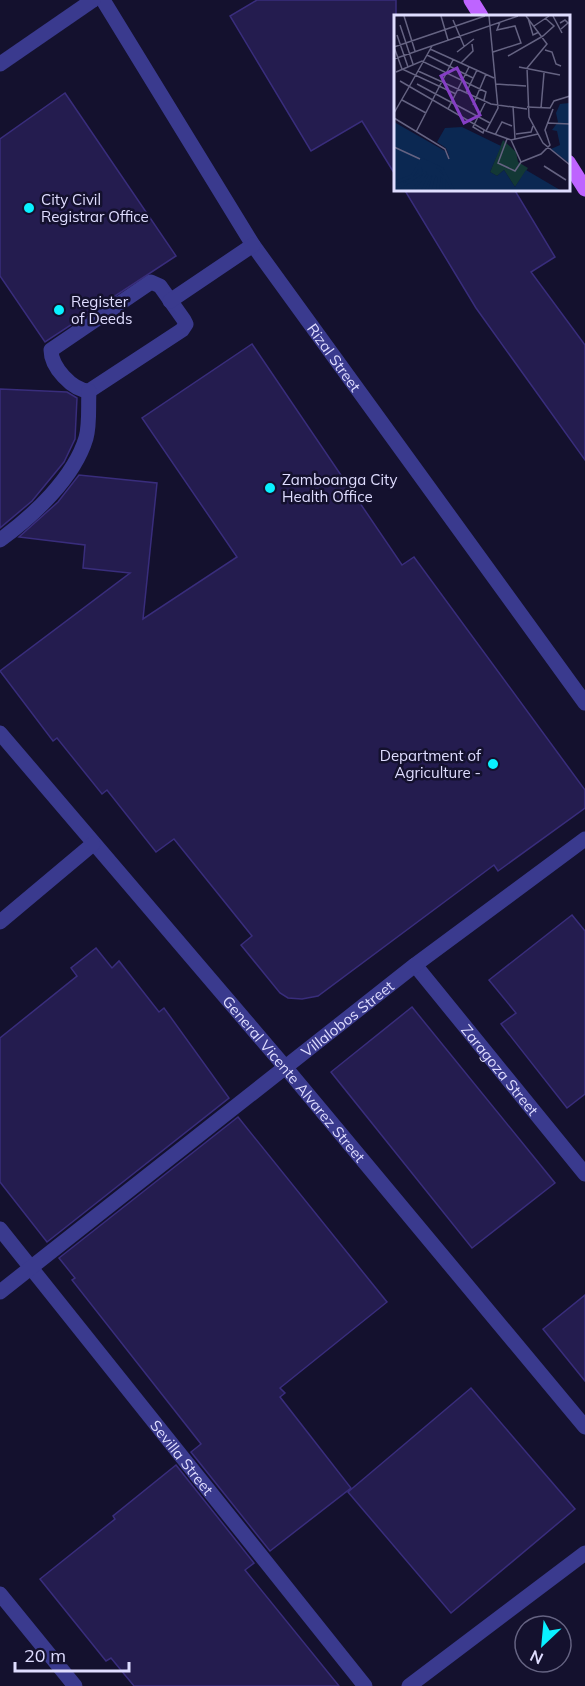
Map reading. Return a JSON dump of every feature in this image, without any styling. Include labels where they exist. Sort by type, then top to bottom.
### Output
[{"type":"main road","points":[[471,0],[480,15]]},
{"type":"main road","points":[[570,165],[585,189]]},
{"type":"street","points":[[0,64],[93,0]]},
{"type":"street","name":"Rizal Street","points":[[103,0],[253,245],[585,703]]},
{"type":"street","points":[[170,301],[253,245]]},
{"type":"street","points":[[151,282],[160,286],[186,324],[182,330],[89,392],[73,387],[51,357],[51,350],[56,344],[151,282]]},
{"type":"street","points":[[0,540],[15,529],[47,497],[66,476],[80,453],[87,436],[89,392]]},
{"type":"street","name":"General Vicente Alvarez Street","points":[[0,733],[286,1068],[585,1427]]},
{"type":"street","name":"Villalobos Street","points":[[0,1292],[415,965],[585,839]]},
{"type":"street","points":[[0,922],[93,844]]},
{"type":"street","name":"Zaragoza Street","points":[[415,965],[585,1174]]},
{"type":"street","name":"Sevilla Street","points":[[0,1229],[365,1686]]},
{"type":"street","points":[[409,1686],[585,1553]]},
{"type":"street","points":[[0,1594],[75,1686]]},
{"type":"building","points":[[257,0],[396,0],[396,15],[394,15],[394,173],[362,121],[311,151],[230,16]]},
{"type":"building","points":[[65,93],[176,256],[45,342],[0,276],[0,139]]},
{"type":"building","points":[[405,190],[515,190],[555,257],[531,272],[585,345],[585,460],[476,308]]},
{"type":"building","points":[[252,344],[402,565],[414,557],[585,790],[585,808],[498,871],[494,865],[318,996],[302,999],[288,998],[280,993],[241,945],[252,936],[174,839],[156,852],[107,790],[102,794],[57,738],[53,741],[0,671],[130,573],[83,568],[85,545],[19,537],[58,502],[79,475],[157,483],[143,619],[237,557],[142,418]]},
{"type":"building","points":[[0,389],[67,392],[77,398],[75,439],[64,462],[32,501],[0,528]]},
{"type":"building","points":[[572,915],[585,931],[585,1094],[567,1108],[501,1024],[516,1013],[489,980]]},
{"type":"building","points":[[96,948],[112,968],[119,961],[159,1012],[164,1008],[229,1098],[47,1242],[0,1182],[0,1038],[77,976],[71,968]]},
{"type":"building","points":[[412,1007],[555,1183],[472,1248],[331,1072]]},
{"type":"building","points":[[238,1117],[387,1302],[280,1388],[285,1393],[280,1397],[351,1488],[270,1551],[191,1452],[201,1444],[72,1280],[75,1278],[59,1258]]},
{"type":"building","points":[[585,1295],[585,1381],[543,1329]]},
{"type":"building","points":[[471,1388],[575,1509],[451,1613],[348,1492]]},
{"type":"building","points":[[176,1465],[254,1563],[245,1570],[339,1686],[134,1686],[111,1658],[106,1661],[40,1579],[115,1519],[113,1516]]},
{"type":"place","name":"City Civil Registrar Office","points":[[29,208]]},
{"type":"place","name":"Register of Deeds","points":[[59,310]]},
{"type":"place","name":"Zamboanga City Health Office","points":[[270,488]]},
{"type":"place","name":"Department of Agriculture -","points":[[493,764]]}]
